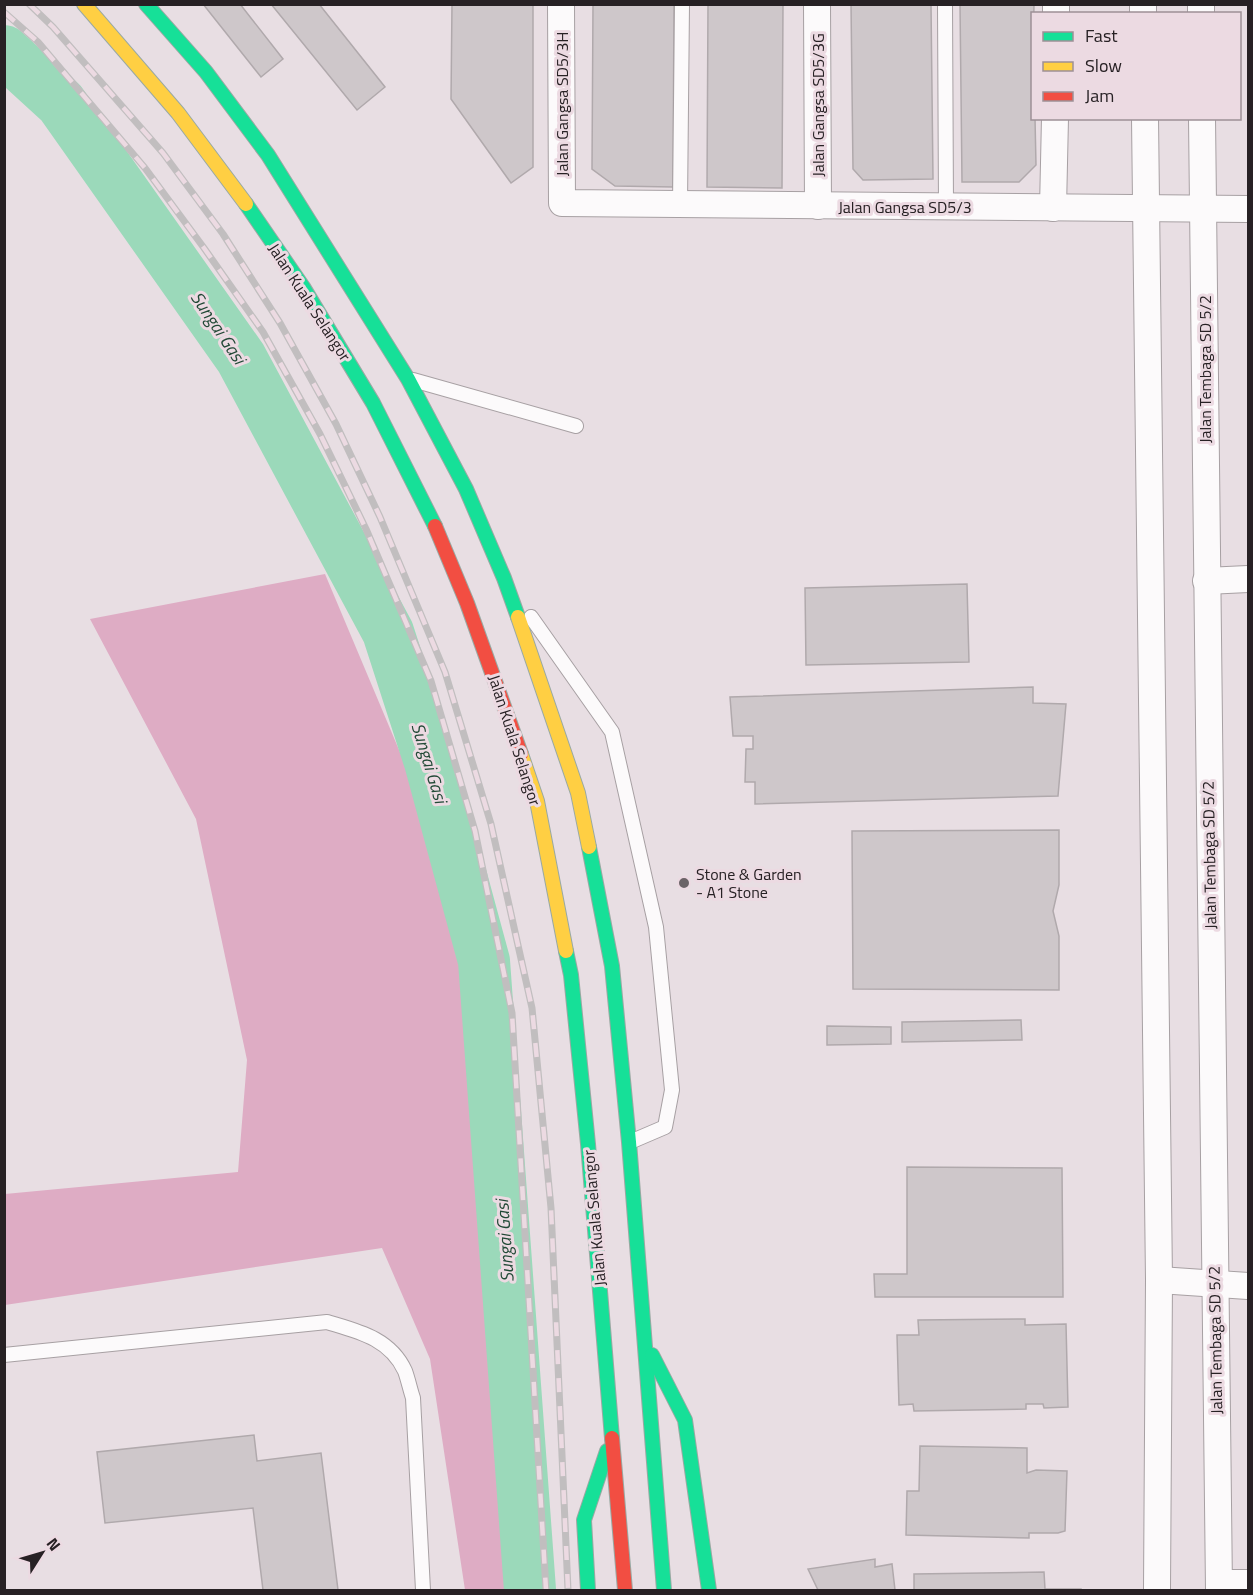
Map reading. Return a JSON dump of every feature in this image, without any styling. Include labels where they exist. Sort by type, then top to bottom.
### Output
[{"type":"highway","name":"Jalan Kuala Selangor","points":[[84,4],[178,113],[230,180],[303,287],[368,393],[427,507],[467,603],[503,700],[537,801],[571,975],[588,1144],[625,1590]]},
{"type":"highway","points":[[146,4],[206,72],[268,155],[408,379],[466,489],[504,578],[578,793],[612,966],[629,1142],[663,1590]]},
{"type":"highway","points":[[645,1340],[685,1420],[709,1590]]},
{"type":"highway","points":[[588,1590],[584,1520],[612,1438]]},
{"type":"street","name":"Jalan Gangsa SD5/3H","points":[[561,4],[562,203]]},
{"type":"street","name":"Jalan Gangsa SD5/3G","points":[[817,4],[818,206]]},
{"type":"street","points":[[1053,208],[1055,120]]},
{"type":"street","points":[[1145,120],[1159,1280],[1157,1590]]},
{"type":"street","name":"Jalan Tembaga SD 5/2","points":[[1202,120],[1219,1587]]},
{"type":"street","name":"Jalan Gangsa SD5/3","points":[[562,203],[1248,209]]},
{"type":"street","points":[[1206,581],[1248,579]]},
{"type":"street","points":[[1159,1280],[1248,1286]]},
{"type":"street","points":[[1219,1587],[1248,1583]]},
{"type":"lane","points":[[680,205],[682,4]]},
{"type":"lane","points":[[945,4],[946,207]]},
{"type":"lane","points":[[408,379],[576,426]]},
{"type":"lane","points":[[504,578],[612,732],[656,927],[672,1090],[665,1127],[629,1142]]},
{"type":"lane","points":[[4,1355],[327,1322],[365,1332],[388,1348],[404,1370],[412,1398],[423,1590]]},
{"type":"shaded area","points":[[325,574],[442,852],[468,981],[510,1590],[465,1590],[430,1359],[382,1248],[5,1305],[5,1194],[238,1172],[247,1060],[196,819],[90,619]]},
{"type":"building","points":[[203,4],[240,4],[283,59],[261,77]]},
{"type":"building","points":[[271,4],[319,4],[385,87],[357,110]]},
{"type":"building","points":[[452,4],[533,4],[533,167],[511,183],[451,99]]},
{"type":"building","points":[[593,4],[674,4],[673,187],[615,186],[592,169]]},
{"type":"building","points":[[708,4],[783,4],[782,188],[707,187]]},
{"type":"building","points":[[851,4],[931,4],[933,179],[863,180],[853,169]]},
{"type":"building","points":[[960,4],[1034,4],[1034,12],[1031,12],[1031,120],[1035,120],[1036,165],[1019,182],[962,182]]},
{"type":"building","points":[[967,584],[969,662],[806,665],[805,588]]},
{"type":"building","points":[[1033,687],[1033,703],[1066,704],[1058,796],[755,804],[755,782],[745,782],[746,749],[753,749],[753,736],[733,736],[730,697]]},
{"type":"building","points":[[1059,830],[1059,885],[1053,911],[1059,936],[1059,990],[853,989],[852,831]]},
{"type":"building","points":[[1021,1020],[1022,1040],[902,1042],[902,1022]]},
{"type":"building","points":[[827,1026],[891,1027],[891,1044],[827,1045]]},
{"type":"building","points":[[907,1167],[1062,1168],[1063,1297],[875,1297],[874,1274],[907,1274]]},
{"type":"building","points":[[1025,1319],[1025,1325],[1066,1324],[1068,1407],[1044,1408],[1043,1404],[1026,1404],[1026,1409],[914,1411],[913,1404],[899,1405],[897,1335],[919,1335],[918,1320]]},
{"type":"building","points":[[254,1435],[257,1461],[321,1453],[338,1590],[263,1590],[253,1508],[105,1523],[97,1452]]},
{"type":"building","points":[[920,1446],[1027,1448],[1027,1473],[1036,1470],[1067,1471],[1065,1531],[1029,1533],[1029,1538],[906,1535],[907,1491],[919,1491]]},
{"type":"building","points":[[875,1559],[875,1567],[892,1564],[895,1590],[818,1590],[808,1569]]},
{"type":"building","points":[[1044,1572],[1045,1589],[1081,1590],[914,1590],[914,1574]]},
{"type":"waterway","name":"Sungai Gasi","points":[[4,51],[61,103],[241,358],[388,632],[430,762],[484,961],[530,1590]]},
{"type":"railway","points":[[29,4],[53,27],[163,153],[223,234],[280,323],[336,424],[380,517],[445,672],[491,824],[532,1008],[551,1208],[568,1590]]},
{"type":"railway","points":[[4,12],[38,42],[145,168],[263,332],[320,434],[366,529],[431,681],[475,831],[512,1013],[546,1590]]},
{"type":"traffic: fast","points":[[146,4],[206,72],[268,155],[408,379],[466,489],[518,617]]},
{"type":"traffic: fast","points":[[246,204],[303,287],[373,403],[435,526]]},
{"type":"traffic: fast","points":[[589,847],[612,966],[629,1142],[664,1590]]},
{"type":"traffic: fast","points":[[566,951],[571,975],[588,1144],[612,1438]]},
{"type":"traffic: fast","points":[[652,1355],[685,1420],[709,1590]]},
{"type":"traffic: fast","points":[[588,1590],[584,1520],[607,1451]]},
{"type":"traffic: slow","points":[[84,4],[178,113],[246,204]]},
{"type":"traffic: slow","points":[[518,617],[578,793],[589,847]]},
{"type":"traffic: slow","points":[[521,754],[537,801],[566,951]]},
{"type":"traffic: jam","points":[[435,526],[467,603],[521,754]]},
{"type":"traffic: jam","points":[[612,1438],[625,1590]]},
{"type":"place","name":"Stone & Garden - A1 Stone","points":[[684,883]]}]
